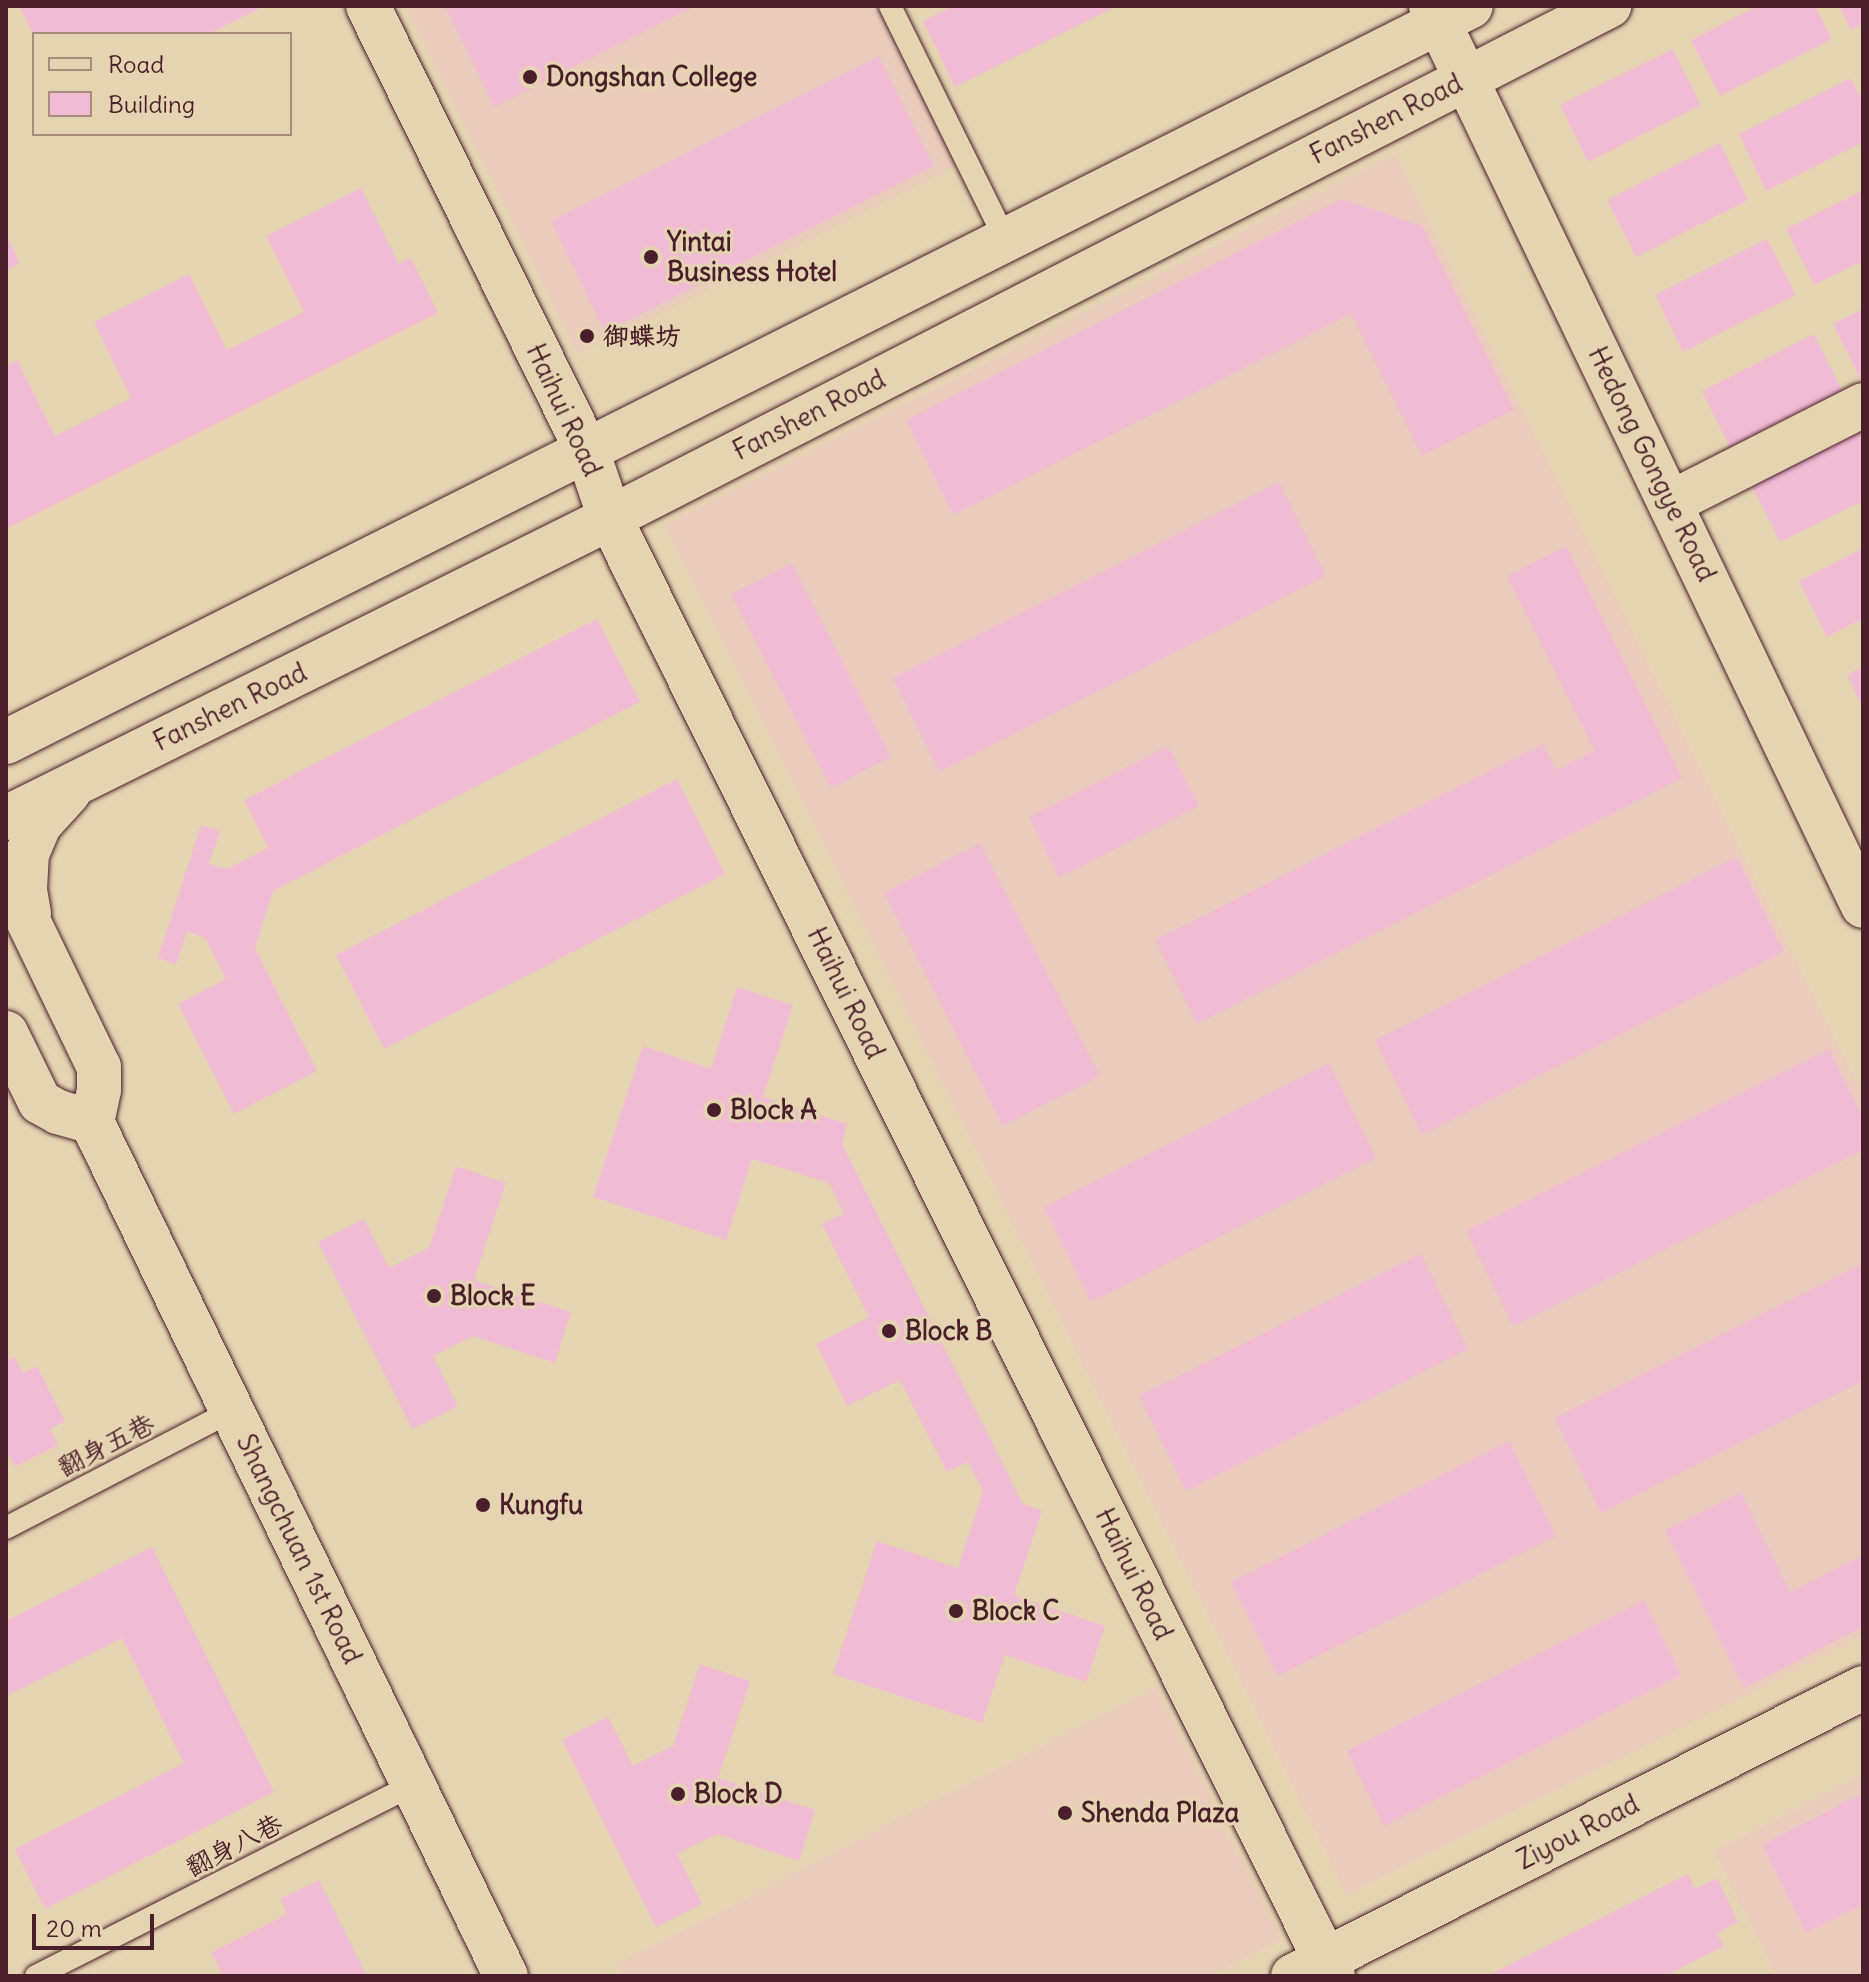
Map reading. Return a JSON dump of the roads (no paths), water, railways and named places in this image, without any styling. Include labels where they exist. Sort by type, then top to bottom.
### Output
[{"type":"main road","name":"Haihui Road","points":[[368,6],[588,453],[610,518],[1317,1971]]},
{"type":"main road","name":"Fanshen Road","points":[[6,818],[610,518],[1609,6]]},
{"type":"main road","points":[[6,742],[1006,241],[1447,11]]},
{"type":"main road","name":"Hedong Gongye Road","points":[[1447,11],[1467,78],[1863,906]]},
{"type":"main road","points":[[1670,503],[1863,405]]},
{"type":"main road","points":[[6,727],[21,727],[58,716]]},
{"type":"main road","points":[[32,927],[25,890],[27,854],[46,815],[60,798],[90,777]]},
{"type":"main road","points":[[6,875],[99,1067],[99,1090],[92,1122],[58,1112],[40,1102],[6,1033]]},
{"type":"main road","name":"Shangchuan 1st Road","points":[[92,1122],[506,1976]]},
{"type":"main road","name":"Ziyou Road","points":[[1317,1971],[1863,1688]]},
{"type":"lane","points":[[890,6],[1006,241]]},
{"type":"lane","name":"翻身五巷","points":[[6,1528],[232,1411]]},
{"type":"lane","name":"翻身八巷","points":[[36,1976],[413,1785]]},
{"type":"place","name":"Dongshan College","points":[[530,77]]},
{"type":"place","name":"Yintai Business Hotel","points":[[651,257]]},
{"type":"place","name":"御蝶坊","points":[[587,336]]},
{"type":"place","name":"Block A","points":[[714,1110]]},
{"type":"place","name":"Block E","points":[[434,1296]]},
{"type":"place","name":"Block B","points":[[889,1331]]},
{"type":"place","name":"Kungfu","points":[[483,1505]]},
{"type":"place","name":"Block C","points":[[956,1611]]},
{"type":"place","name":"Block D","points":[[678,1794]]},
{"type":"place","name":"Shenda Plaza","points":[[1065,1813]]}]
